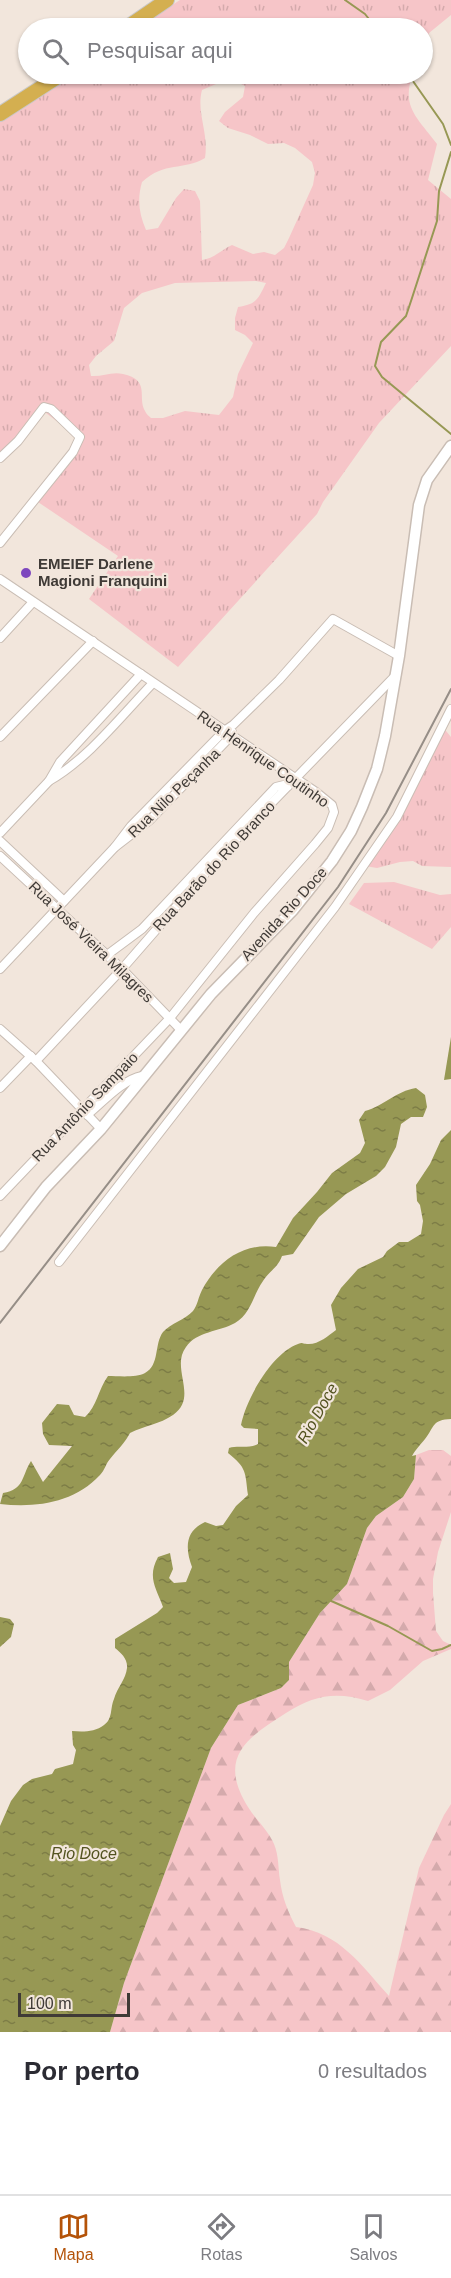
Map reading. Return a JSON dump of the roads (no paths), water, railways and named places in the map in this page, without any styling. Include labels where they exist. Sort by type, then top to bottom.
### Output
[{"type":"highway","points":[[141,18],[167,0]]},
{"type":"highway","points":[[0,114],[46,84]]},
{"type":"street","points":[[0,458],[18,441],[42,408],[51,409],[78,434],[79,441],[73,452],[0,543]]},
{"type":"street","name":"Avenida Rio Doce","points":[[2,1240],[46,1186],[101,1129],[142,1076],[230,972],[292,910],[332,861],[345,841],[377,769],[396,675],[419,505],[427,480],[451,446]]},
{"type":"street","name":"Rua Henrique Coutinho","points":[[0,579],[327,800],[334,808],[334,815],[315,844],[254,913],[170,1018]]},
{"type":"street","points":[[0,638],[33,602]]},
{"type":"street","name":"Rua Nilo Peçanha","points":[[0,969],[115,847],[131,826],[224,730],[233,725],[279,680],[333,619],[399,656]]},
{"type":"street","points":[[0,738],[93,642]]},
{"type":"street","points":[[0,833],[49,781],[60,762],[141,674]]},
{"type":"street","name":"Rua Barão do Rio Branco","points":[[0,1088],[34,1058],[122,969],[224,853],[396,675]]},
{"type":"street","points":[[49,781],[81,757],[153,683]]},
{"type":"street","points":[[59,1262],[335,907],[397,817],[451,709]]},
{"type":"street","points":[[231,736],[233,725]]},
{"type":"street","name":"Rua Nilo Peçanha","points":[[115,847],[150,820],[231,736]]},
{"type":"street","points":[[106,955],[142,929],[276,787],[288,786]]},
{"type":"street","points":[[0,841],[64,901]]},
{"type":"street","name":"Rua José Vieira Milagres","points":[[0,856],[122,969],[181,1029]]},
{"type":"street","name":"Rua Antônio Sampaio","points":[[0,1196],[84,1112],[170,1018]]},
{"type":"street","points":[[0,1029],[34,1058],[101,1129]]},
{"type":"street","points":[[84,1112],[132,1080],[142,1076]]},
{"type":"water","points":[[451,1037],[451,1079],[444,1080]]},
{"type":"water","points":[[416,1088],[425,1095],[427,1107],[423,1117],[411,1117],[401,1124],[396,1147],[385,1167],[376,1176],[346,1194],[319,1217],[293,1254],[282,1256],[263,1281],[245,1315],[229,1326],[196,1338],[186,1347],[181,1364],[184,1400],[173,1415],[130,1433],[100,1475],[78,1492],[54,1502],[41,1504],[0,1504],[3,1493],[15,1489],[22,1482],[31,1461],[43,1482],[72,1446],[49,1445],[43,1434],[42,1423],[57,1404],[69,1405],[74,1415],[85,1417],[108,1376],[137,1376],[150,1369],[163,1332],[193,1311],[202,1290],[215,1271],[232,1256],[242,1251],[264,1246],[276,1247],[293,1218],[332,1173],[360,1153],[365,1143],[359,1120],[365,1111],[402,1092]]},
{"type":"water","name":"Rio Doce","points":[[451,1130],[451,1419],[435,1424],[412,1456],[416,1455],[414,1479],[403,1497],[376,1516],[367,1528],[347,1584],[320,1613],[289,1662],[289,1680],[281,1688],[238,1705],[211,1748],[124,1983],[110,2032],[0,2032],[0,1826],[11,1801],[23,1785],[32,1779],[52,1774],[55,1769],[73,1764],[76,1750],[73,1745],[72,1731],[97,1729],[109,1720],[115,1695],[127,1668],[122,1654],[115,1648],[115,1639],[163,1607],[153,1577],[158,1557],[170,1553],[173,1569],[169,1578],[174,1583],[186,1582],[192,1567],[188,1553],[190,1535],[205,1522],[216,1526],[223,1525],[236,1506],[248,1495],[244,1471],[228,1453],[229,1448],[258,1444],[258,1429],[244,1428],[241,1425],[254,1390],[270,1367],[288,1349],[300,1343],[319,1342],[336,1330],[331,1305],[341,1288],[358,1269],[383,1257],[399,1242],[408,1242],[421,1234],[423,1221],[417,1201],[416,1185],[430,1164],[441,1140]]},
{"type":"water","points":[[0,1617],[10,1619],[14,1624],[11,1637],[0,1647]]},
{"type":"waterway","points":[[345,0],[368,18]]},
{"type":"waterway","points":[[415,84],[443,124],[451,145]]},
{"type":"waterway","points":[[451,152],[439,191],[437,221],[406,316],[381,342],[375,366],[382,377],[451,434]]},
{"type":"waterway","points":[[329,1600],[388,1626],[432,1651],[451,1645]]},
{"type":"railway","points":[[0,1323],[338,887],[386,813],[451,689]]},
{"type":"place","name":"EMEIEF Darlene Magioni Franquini","points":[[26,573]]}]
